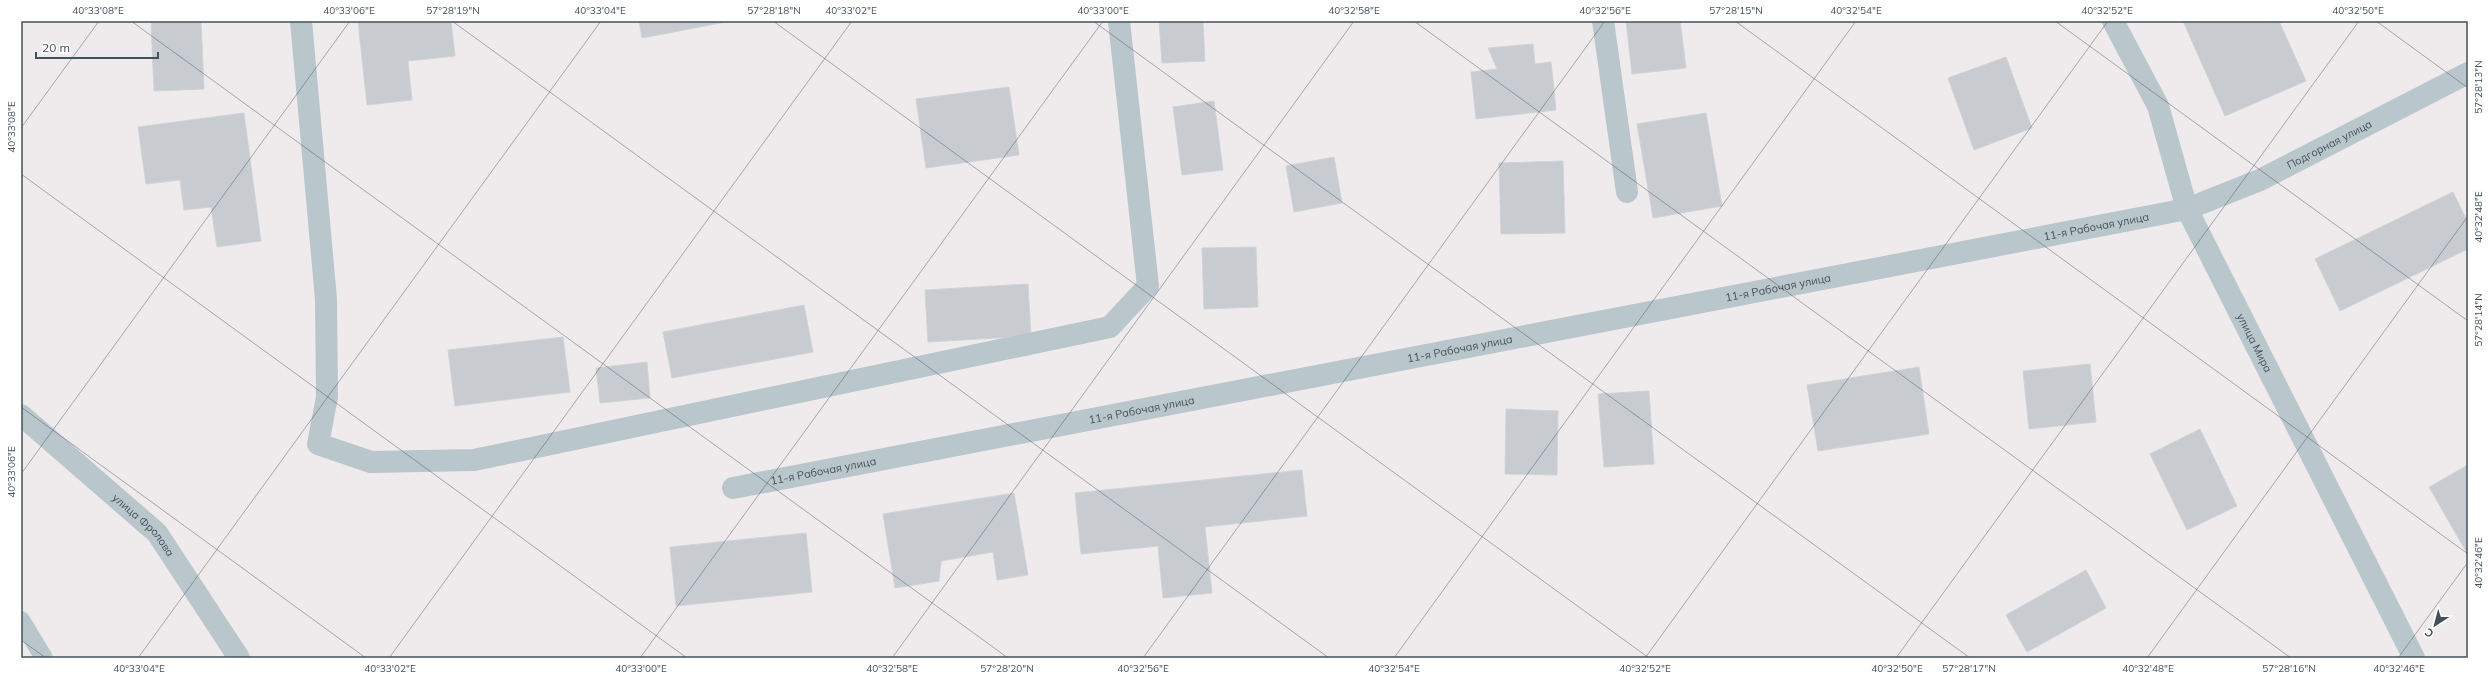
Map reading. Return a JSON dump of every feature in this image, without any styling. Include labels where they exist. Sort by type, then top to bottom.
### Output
[{"type":"street","points":[[301,21],[326,299],[327,397],[318,444],[371,462],[474,460],[1110,327],[1148,286],[1119,21]]},
{"type":"street","points":[[1603,21],[1627,192]]},
{"type":"street","name":"улица Мира","points":[[2113,21],[2158,106],[2186,209],[2414,658]]},
{"type":"street","name":"Подгорная улица","points":[[2186,209],[2260,180],[2468,73]]},
{"type":"street","name":"11-я Рабочая улица","points":[[733,488],[2186,209]]},
{"type":"street","name":"улица Фролова","points":[[21,415],[157,533],[239,658]]},
{"type":"lane","points":[[21,620],[44,658]]},
{"type":"building","points":[[151,21],[201,21],[204,89],[154,91]]},
{"type":"building","points":[[358,21],[451,21],[455,56],[408,61],[412,100],[367,105]]},
{"type":"building","points":[[639,21],[731,21],[642,38]]},
{"type":"building","points":[[1159,21],[1203,21],[1205,61],[1162,63]]},
{"type":"building","points":[[1626,21],[1680,21],[1686,68],[1632,74]]},
{"type":"building","points":[[2183,21],[2279,21],[2306,81],[2225,116]]},
{"type":"building","points":[[1533,44],[1535,64],[1551,62],[1556,110],[1476,119],[1471,72],[1497,69],[1488,48]]},
{"type":"building","points":[[2006,57],[2032,128],[1974,150],[1948,78]]},
{"type":"building","points":[[1009,87],[1019,155],[926,168],[916,99]]},
{"type":"building","points":[[1214,101],[1223,170],[1182,175],[1173,107]]},
{"type":"building","points":[[244,113],[261,241],[217,247],[211,207],[184,210],[180,180],[146,184],[138,127]]},
{"type":"building","points":[[1706,113],[1722,206],[1653,218],[1637,124]]},
{"type":"building","points":[[1334,157],[1342,203],[1294,212],[1286,166]]},
{"type":"building","points":[[1563,161],[1565,233],[1501,234],[1499,163]]},
{"type":"building","points":[[2453,192],[2468,223],[2468,249],[2340,311],[2315,259]]},
{"type":"building","points":[[1256,247],[1258,307],[1204,309],[1202,248]]},
{"type":"building","points":[[1028,284],[1031,336],[928,342],[925,290]]},
{"type":"building","points":[[804,305],[813,352],[672,378],[663,332]]},
{"type":"building","points":[[563,337],[570,392],[455,406],[448,350]]},
{"type":"building","points":[[647,362],[650,398],[600,403],[596,368]]},
{"type":"building","points":[[2090,364],[2096,422],[2029,429],[2023,371]]},
{"type":"building","points":[[1919,367],[1929,434],[1818,451],[1807,385]]},
{"type":"building","points":[[1649,391],[1654,464],[1604,467],[1598,394]]},
{"type":"building","points":[[1506,409],[1558,411],[1557,475],[1505,474]]},
{"type":"building","points":[[2200,429],[2237,506],[2187,530],[2150,454]]},
{"type":"building","points":[[2468,465],[2468,555],[2429,487]]},
{"type":"building","points":[[1302,470],[1307,516],[1205,527],[1212,593],[1163,598],[1158,546],[1081,554],[1075,493]]},
{"type":"building","points":[[1014,493],[1028,575],[997,580],[993,552],[941,561],[939,581],[895,588],[883,514]]},
{"type":"building","points":[[806,533],[812,592],[676,606],[670,547]]},
{"type":"building","points":[[2086,570],[2106,608],[2027,652],[2006,615]]}]
